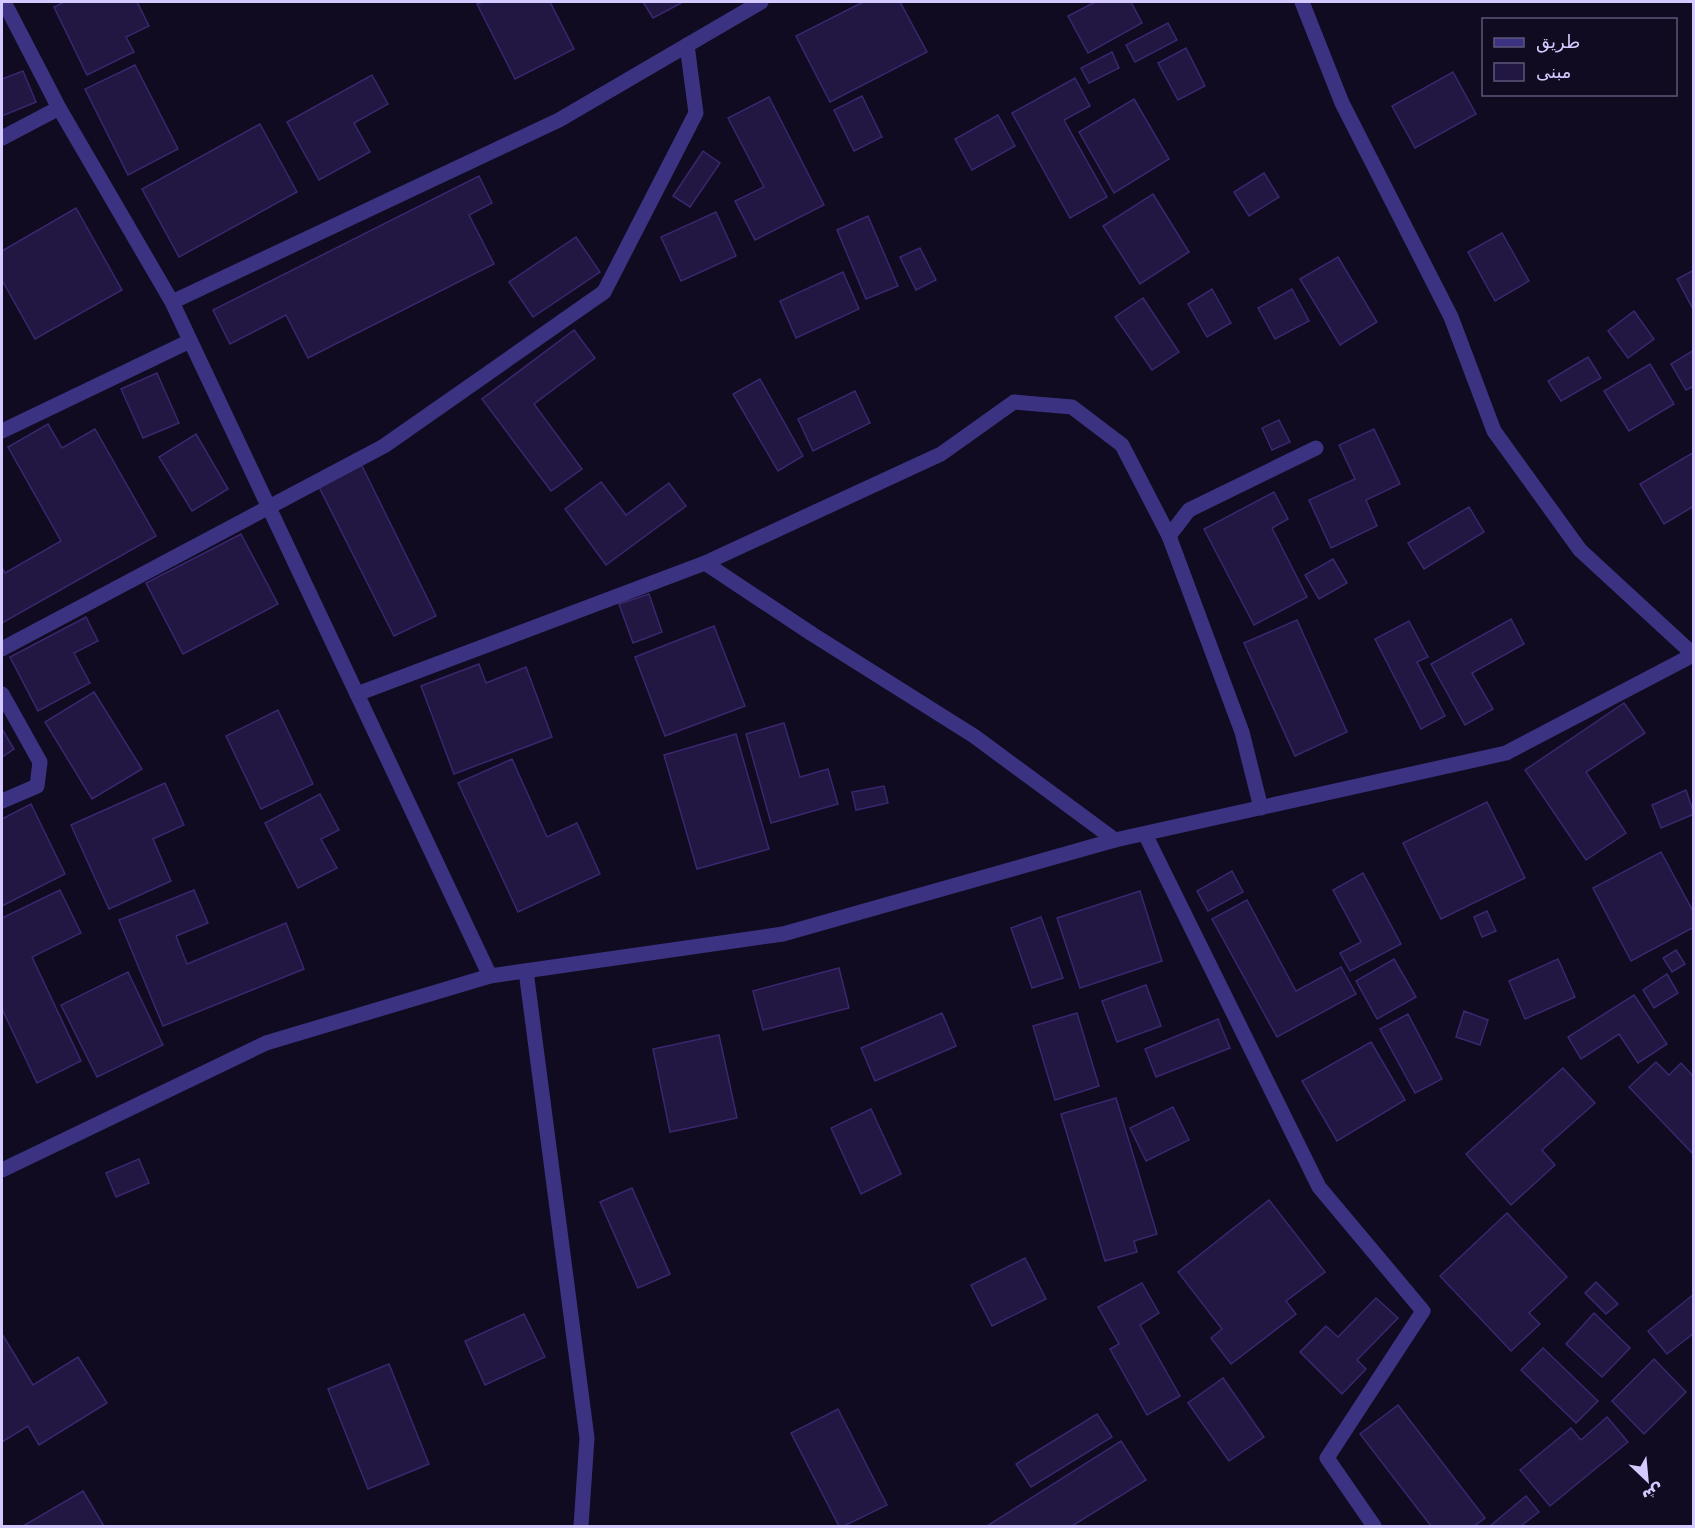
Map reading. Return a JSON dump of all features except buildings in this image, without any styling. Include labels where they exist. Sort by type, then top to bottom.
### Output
[{"type":"street","points":[[4,2],[59,108],[172,302],[490,976]]},
{"type":"street","points":[[172,302],[559,120],[761,2]]},
{"type":"street","points":[[2,1170],[266,1044],[490,976],[783,934],[1115,840],[1506,753],[1693,655],[1580,550],[1494,431],[1451,317],[1342,103],[1302,2]]},
{"type":"street","points":[[2,650],[268,506],[384,447],[604,292],[696,113],[687,45]]},
{"type":"street","points":[[2,138],[59,108]]},
{"type":"street","points":[[2,430],[190,341]]},
{"type":"street","points":[[357,694],[705,563],[941,454],[1014,402],[1072,407],[1122,445],[1168,536],[1242,732],[1261,808]]},
{"type":"street","points":[[1168,536],[1189,510],[1316,448]]},
{"type":"street","points":[[705,563],[812,634],[974,736],[1115,840]]},
{"type":"street","points":[[2,694],[40,762],[37,786],[2,801]]},
{"type":"street","points":[[1145,834],[1319,1187],[1423,1311],[1328,1458],[1374,1527]]},
{"type":"street","points":[[526,971],[587,1438],[581,1527]]}]
